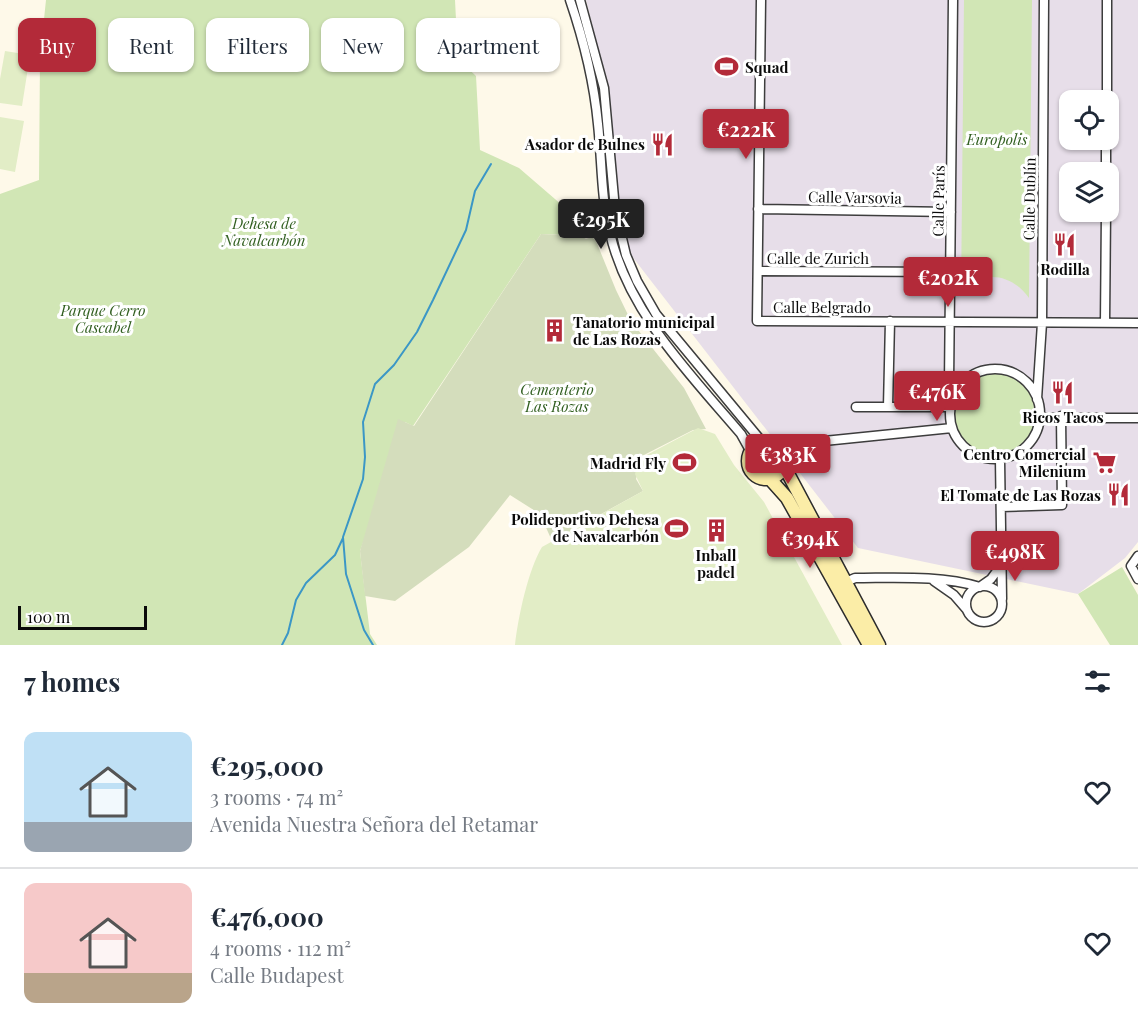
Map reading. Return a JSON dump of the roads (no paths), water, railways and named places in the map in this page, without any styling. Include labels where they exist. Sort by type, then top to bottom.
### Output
[{"type":"street","points":[[570,0],[594,89],[605,211],[617,258],[628,286],[648,319],[741,434],[751,452]]},
{"type":"street","points":[[579,0],[604,88],[619,231],[633,273],[656,314],[784,462],[879,645]]},
{"type":"street","points":[[758,271],[761,0]]},
{"type":"street","name":"Calle París","points":[[951,405],[953,0]]},
{"type":"street","name":"Calle Dublín","points":[[1037,399],[1042,323],[1044,0]]},
{"type":"street","points":[[1107,0],[1107,90]]},
{"type":"street","name":"Calle Varsovia","points":[[758,209],[951,212]]},
{"type":"street","points":[[1105,323],[1106,222]]},
{"type":"street","name":"Calle Belgrado","points":[[758,271],[757,321],[1138,323]]},
{"type":"street","name":"Calle de Zurich","points":[[758,271],[950,272]]},
{"type":"street","points":[[888,407],[890,321]]},
{"type":"street","points":[[993,370],[1011,373],[1022,379],[1037,399],[1039,418],[1037,428],[1027,446],[1010,456],[987,459],[970,452],[957,439],[952,428],[951,405],[964,381],[975,374],[993,370]]},
{"type":"street","points":[[856,406],[951,405]]},
{"type":"street","points":[[1001,507],[1062,506],[1061,417]]},
{"type":"street","points":[[1039,418],[1138,418]]},
{"type":"street","points":[[868,645],[788,498],[770,479],[759,477],[751,470],[748,460],[751,452],[769,444],[803,443],[952,428]]},
{"type":"street","points":[[770,479],[776,476],[784,462],[803,443]]},
{"type":"street","points":[[934,580],[954,595],[979,621],[988,622],[1002,609],[1000,459]]},
{"type":"street","points":[[1138,556],[1131,567],[1138,579]]},
{"type":"street","points":[[968,611],[968,596],[991,579],[1002,564]]},
{"type":"street","points":[[846,582],[855,578],[958,580],[980,587],[989,587],[1002,599]]},
{"type":"waterway","points":[[373,645],[364,630],[346,574],[343,537],[363,479],[365,457],[363,422],[375,384],[394,365],[417,332],[433,300],[466,230],[475,191],[491,164]]},
{"type":"waterway","points":[[282,645],[288,633],[296,600],[306,583],[335,555],[343,538]]},
{"type":"place","name":"Squad","points":[[727,67]]},
{"type":"place","name":"Asador de Bulnes","points":[[663,144]]},
{"type":"place","name":"Rodilla","points":[[1065,245]]},
{"type":"place","name":"Tanatorio municipal de Las Rozas","points":[[555,331]]},
{"type":"place","name":"Ricos Tacos","points":[[1063,393]]},
{"type":"place","name":"Madrid Fly","points":[[684,463]]},
{"type":"place","name":"Centro Comercial Milenium","points":[[1104,463]]},
{"type":"place","name":"El Tomate de Las Rozas","points":[[1119,495]]},
{"type":"place","name":"Polideportivo Dehesa de Navalcarbón","points":[[677,528]]},
{"type":"place","name":"Inball padel","points":[[716,531]]},
{"type":"park label","name":"Europolis","points":[[997,139]]},
{"type":"park label","name":"Dehesa de Navalcarbón","points":[[264,232]]},
{"type":"park label","name":"Parque Cerro Cascabel","points":[[103,318]]},
{"type":"park label","name":"Cementerio Las Rozas","points":[[557,398]]}]
